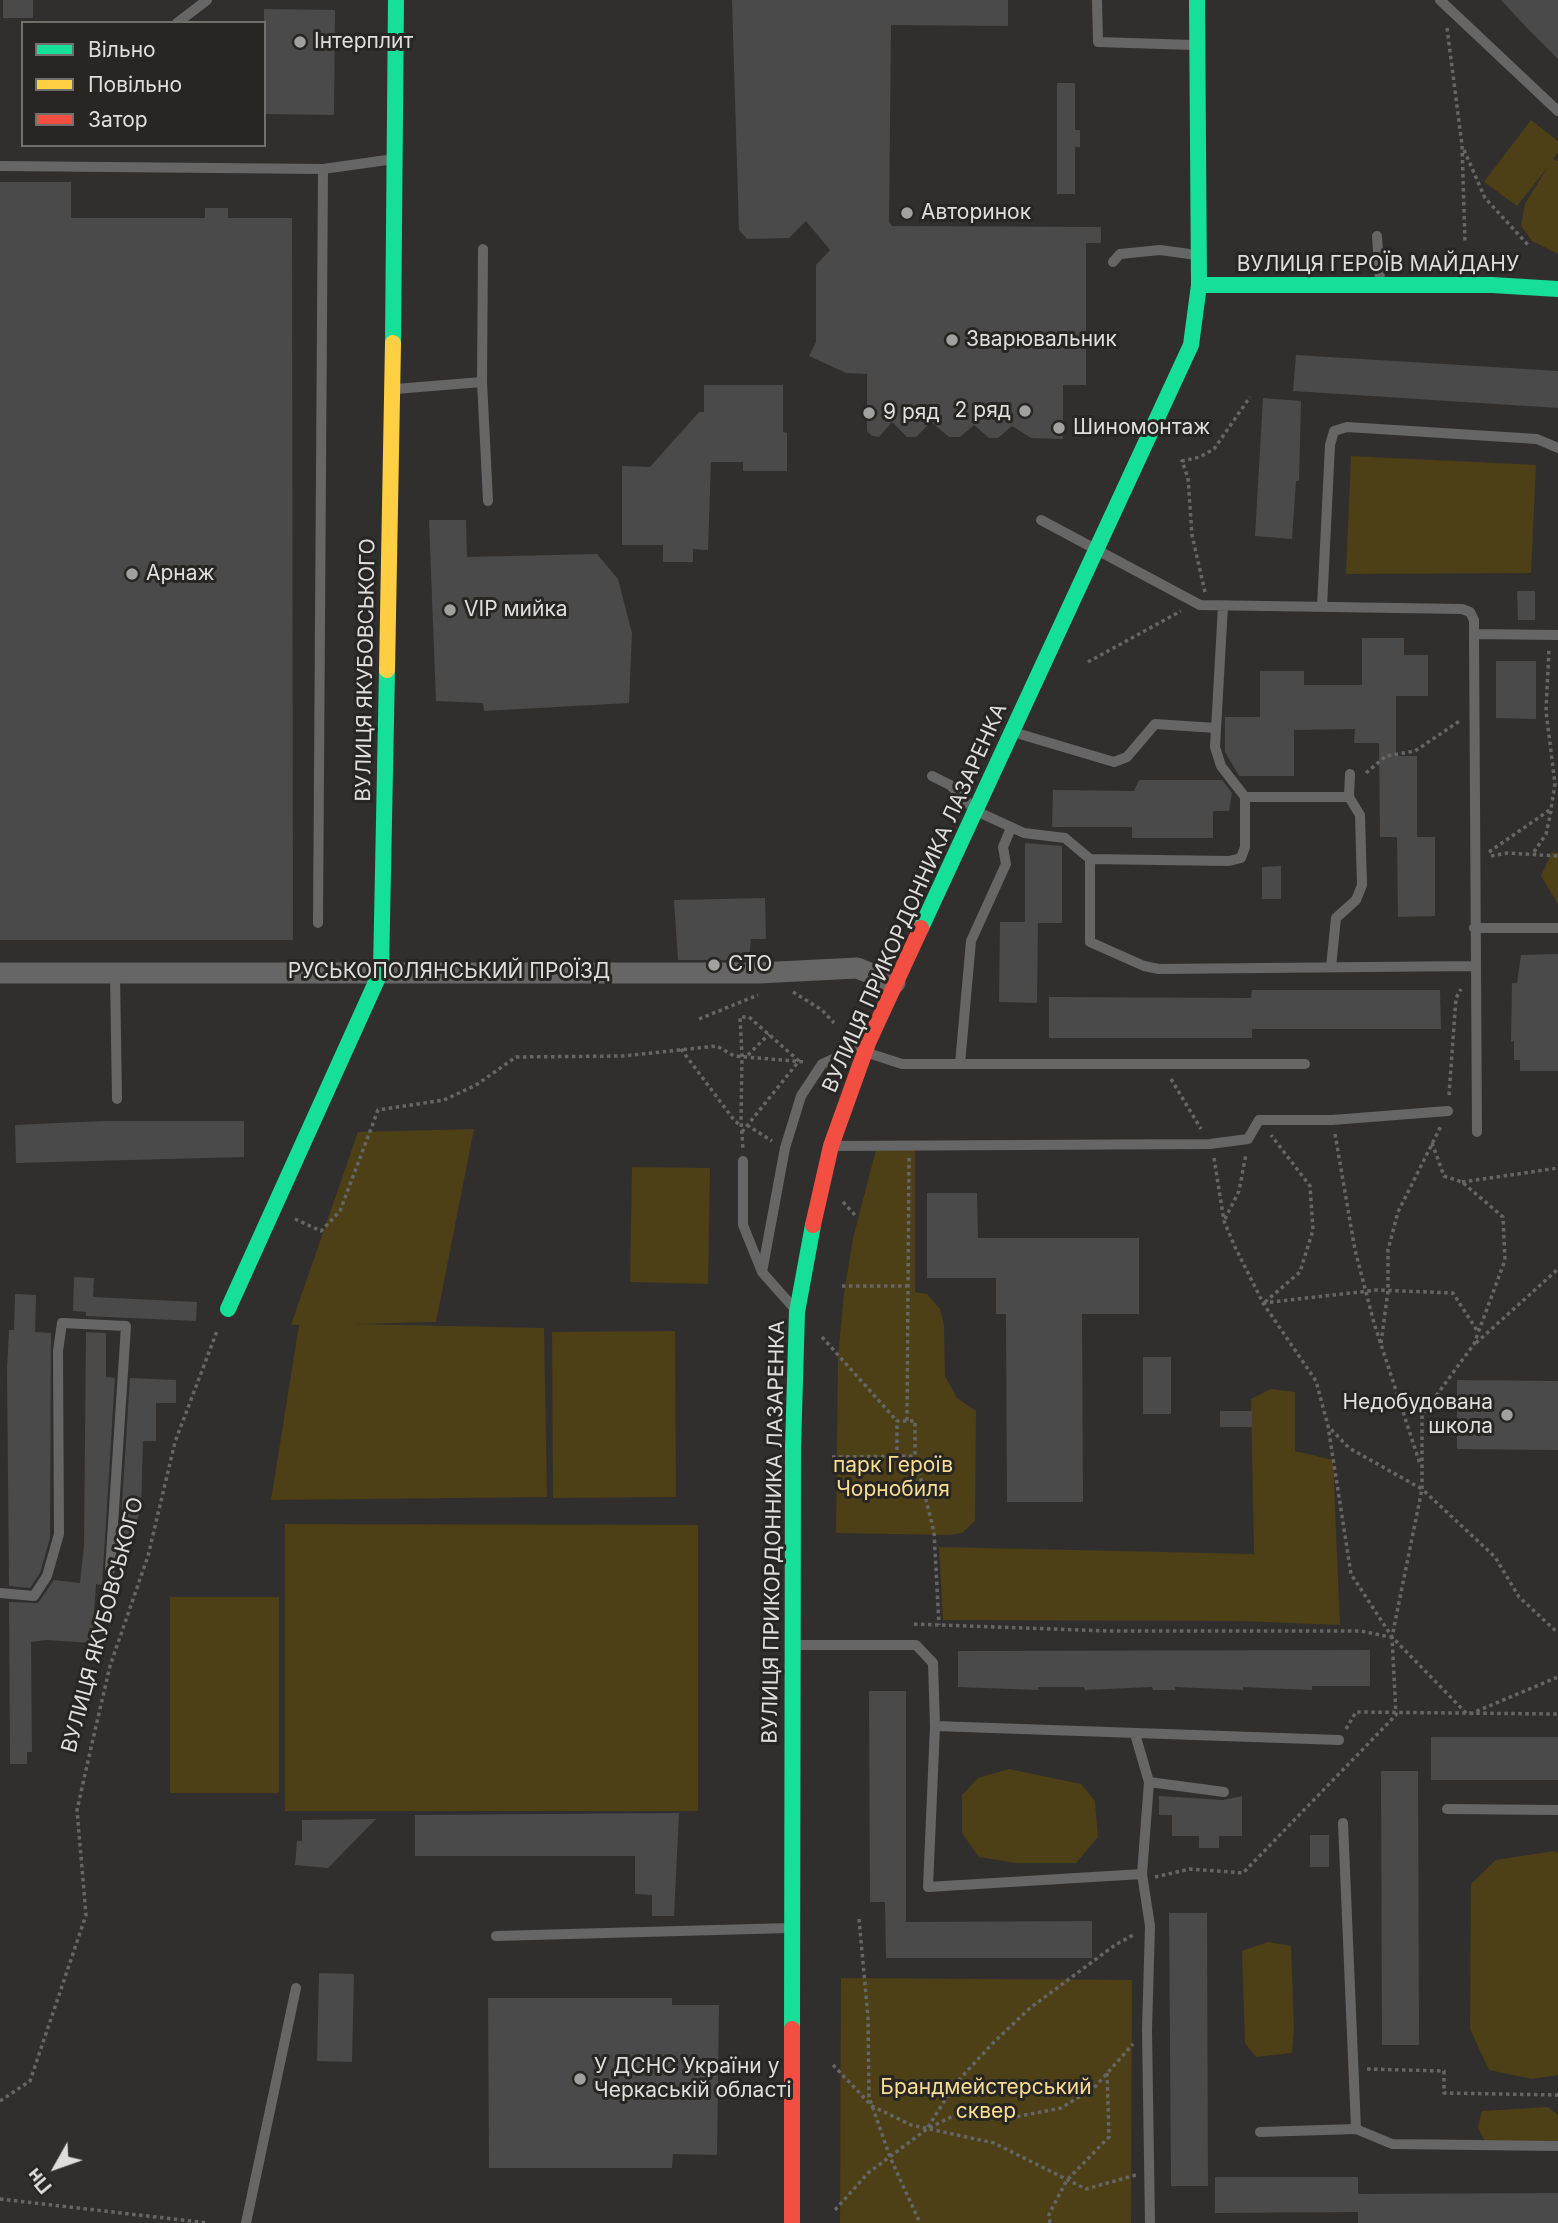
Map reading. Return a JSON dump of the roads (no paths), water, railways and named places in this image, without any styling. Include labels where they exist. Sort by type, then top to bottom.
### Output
[{"type":"street","name":"ВУЛИЦЯ ЯКУБОВСЬКОГО","points":[[228,1309],[381,971],[397,159],[396,0]]},
{"type":"street","name":"ВУЛИЦЯ ПРИКОРДОННИКА ЛАЗАРЕНКА","points":[[792,2223],[793,1448],[797,1312],[813,1216],[831,1146],[866,1048],[1191,345],[1199,285],[1197,0]]},
{"type":"street","name":"ВУЛИЦЯ ГЕРОЇВ МАЙДАНУ","points":[[1199,285],[1380,284],[1558,289]]},
{"type":"street","name":"РУСЬКОПОЛЯНСЬКИЙ ПРОЇЗД","points":[[0,973],[758,973],[857,968],[895,983]]},
{"type":"lane","points":[[180,21],[207,0]]},
{"type":"lane","points":[[1097,0],[1098,42],[1197,45]]},
{"type":"lane","points":[[1442,2],[1558,111]]},
{"type":"lane","points":[[0,166],[323,169],[397,159]]},
{"type":"lane","points":[[318,923],[323,169]]},
{"type":"lane","points":[[1377,236],[1380,284]]},
{"type":"lane","points":[[483,249],[482,382],[488,501]]},
{"type":"lane","points":[[1113,262],[1120,254],[1160,250],[1198,255]]},
{"type":"lane","points":[[392,389],[482,382]]},
{"type":"lane","points":[[1322,607],[1330,445],[1334,430],[1347,427],[1537,439],[1558,448]]},
{"type":"lane","points":[[1041,520],[1193,601],[1208,606],[1462,609],[1470,612],[1474,620],[1474,928],[1478,1132]]},
{"type":"lane","points":[[932,776],[950,785],[976,811],[1024,833],[1065,838],[1090,859],[1229,861],[1241,858],[1245,848],[1245,797],[1216,757],[1223,606]]},
{"type":"lane","points":[[1474,634],[1552,635]]},
{"type":"lane","points":[[1012,732],[1114,762],[1128,757],[1154,724],[1216,728]]},
{"type":"lane","points":[[1331,967],[1336,918],[1356,900],[1362,886],[1360,816],[1349,797],[1350,774]]},
{"type":"lane","points":[[1245,797],[1349,797]]},
{"type":"lane","points":[[960,1064],[971,941],[1006,864],[1003,846],[1011,828]]},
{"type":"lane","points":[[1090,859],[1090,942],[1130,960],[1159,969],[1475,966]]},
{"type":"lane","points":[[1474,928],[1558,928]]},
{"type":"lane","points":[[115,974],[117,1099]]},
{"type":"lane","points":[[762,1272],[785,1148],[801,1096],[822,1063],[866,1048],[893,1063],[1305,1064]]},
{"type":"lane","points":[[831,1146],[1210,1144],[1248,1139],[1259,1119],[1332,1120],[1448,1111]]},
{"type":"lane","points":[[743,1161],[743,1225],[762,1272],[797,1312]]},
{"type":"lane","points":[[0,1593],[34,1596],[47,1576],[59,1534],[58,1351],[62,1323],[126,1326],[110,1570]]},
{"type":"lane","points":[[793,1645],[916,1645],[933,1662],[935,1726],[928,1887],[1142,1874]]},
{"type":"lane","points":[[935,1726],[1339,1740]]},
{"type":"lane","points":[[1135,1734],[1149,1782],[1142,1874],[1150,1926],[1147,2030],[1152,2171],[1150,2223]]},
{"type":"lane","points":[[1149,1782],[1224,1793]]},
{"type":"lane","points":[[1447,1809],[1558,1810]]},
{"type":"lane","points":[[1343,1823],[1356,2129]]},
{"type":"lane","points":[[496,1936],[793,1927]]},
{"type":"lane","points":[[246,2223],[296,1988]]},
{"type":"lane","points":[[1259,2132],[1356,2129],[1392,2144],[1558,2146]]},
{"type":"place","name":"Інтерплит","points":[[300,42]]},
{"type":"place","name":"Авторинок","points":[[907,213]]},
{"type":"place","name":"Зварювальник","points":[[952,340]]},
{"type":"place","name":"2 ряд","points":[[1025,411]]},
{"type":"place","name":"9 ряд","points":[[869,413]]},
{"type":"place","name":"Шиномонтаж","points":[[1059,428]]},
{"type":"place","name":"Арнаж","points":[[132,574]]},
{"type":"place","name":"VIP мийка","points":[[450,610]]},
{"type":"place","name":"СТО","points":[[714,965]]},
{"type":"place","name":"Недобудована школа","points":[[1507,1415]]},
{"type":"place","name":"У ДСНС України у Черкаській області","points":[[580,2079]]},
{"type":"park label","name":"парк Героїв Чорнобиля","points":[[893,1478]]},
{"type":"park label","name":"Брандмейстерський сквер","points":[[986,2100]]}]
